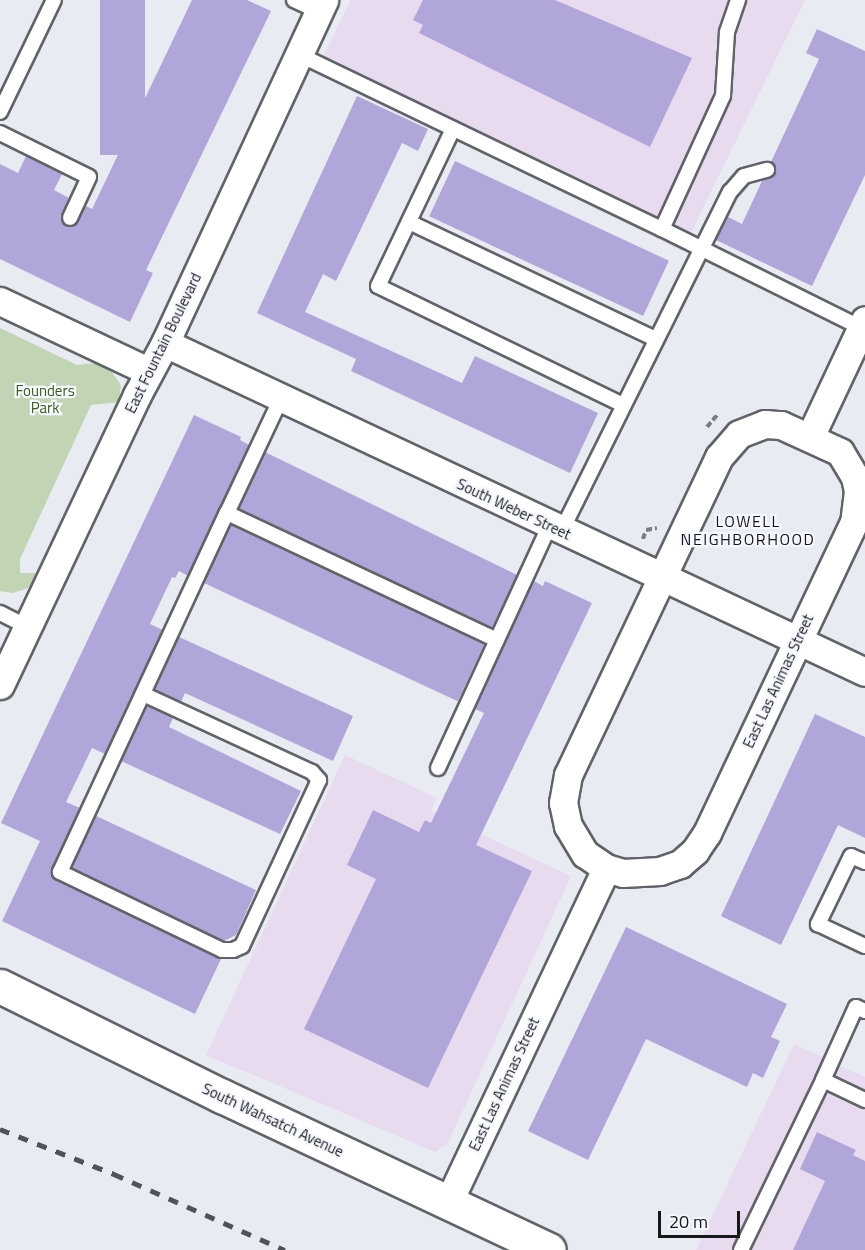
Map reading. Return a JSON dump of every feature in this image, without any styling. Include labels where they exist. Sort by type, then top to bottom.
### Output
[{"type":"main road","name":"South Wahsatch Avenue","points":[[0,986],[549,1250]]},
{"type":"street","name":"East Fountain Boulevard","points":[[0,685],[148,371],[165,343],[321,6]]},
{"type":"street","points":[[0,301],[148,371]]},
{"type":"street","points":[[810,437],[863,324]]},
{"type":"street","name":"South Weber Street","points":[[165,343],[555,529],[865,672]]},
{"type":"street","name":"East Las Animas Street","points":[[765,424],[781,425],[810,437],[840,452],[848,462],[855,477],[857,506],[854,522],[707,833],[695,851],[680,864],[660,871],[623,873],[606,868],[585,855],[573,836],[565,814],[563,790],[660,576],[729,443],[765,424]]},
{"type":"street","name":"East Las Animas Street","points":[[448,1203],[606,868]]},
{"type":"lane","points":[[0,112],[54,0]]},
{"type":"lane","points":[[294,0],[321,6]]},
{"type":"lane","points":[[662,229],[723,96],[727,32],[738,0]]},
{"type":"lane","points":[[298,54],[662,229],[698,249],[863,324]]},
{"type":"lane","points":[[453,129],[378,286],[623,405]]},
{"type":"lane","points":[[0,134],[89,177],[70,218]]},
{"type":"lane","points":[[438,768],[497,640],[623,405],[698,249],[738,181],[753,171],[767,170]]},
{"type":"lane","points":[[408,222],[655,339]]},
{"type":"lane","points":[[143,694],[312,772],[319,780],[242,946],[233,950],[222,950],[60,872],[280,398]]},
{"type":"lane","points":[[227,513],[497,640]]},
{"type":"lane","points":[[0,613],[27,627]]},
{"type":"lane","points":[[865,862],[851,856],[818,924],[865,946]]},
{"type":"lane","points":[[741,1250],[856,1007],[865,1011]]},
{"type":"lane","points":[[823,1080],[865,1100]]},
{"type":"shaded area","points":[[351,0],[805,0],[682,251],[316,71]]},
{"type":"shaded area","points":[[345,755],[437,798],[431,811],[571,876],[447,1145],[435,1152],[206,1055]]},
{"type":"shaded area","points":[[794,1044],[865,1077],[865,1250],[696,1250]]},
{"type":"green space","name":"Founders Park","points":[[0,328],[77,365],[94,363],[111,371],[121,385],[119,402],[91,405],[20,559],[20,573],[35,573],[37,576],[28,588],[13,593],[0,591]]},
{"type":"building","points":[[100,0],[145,0],[145,155],[100,155]]},
{"type":"building","points":[[192,0],[247,0],[271,11],[146,270],[153,273],[130,322],[0,259],[0,164],[18,173],[26,156],[62,174],[54,190],[69,198],[61,219],[67,226],[76,225],[86,206],[92,209]]},
{"type":"building","points":[[423,0],[555,0],[692,58],[650,147],[419,33],[423,25],[413,20]]},
{"type":"building","points":[[817,29],[865,51],[865,175],[812,286],[716,240],[728,217],[742,224],[762,181],[775,173],[771,162],[819,59],[806,53]]},
{"type":"building","points":[[357,96],[428,129],[418,151],[402,143],[336,281],[323,274],[305,312],[462,383],[475,356],[598,413],[570,473],[351,371],[356,359],[257,313]]},
{"type":"building","points":[[455,161],[669,261],[643,316],[429,216]]},
{"type":"building","points":[[194,415],[241,437],[240,440],[249,445],[188,576],[179,571],[175,578],[172,577],[150,624],[163,630],[105,754],[92,748],[66,802],[80,808],[51,872],[56,880],[221,959],[195,1014],[2,921],[40,841],[1,823]]},
{"type":"building","points":[[265,452],[518,575],[490,632],[237,509]]},
{"type":"building","points":[[231,525],[485,643],[458,701],[204,583]]},
{"type":"building","points":[[534,581],[543,586],[545,581],[592,603],[476,845],[532,871],[428,1088],[304,1029],[376,879],[347,865],[373,810],[419,832],[425,820],[431,823],[484,713],[475,709]]},
{"type":"building","points":[[179,637],[353,716],[333,761],[185,693],[181,702],[155,690]]},
{"type":"building","points":[[147,706],[173,718],[169,727],[301,791],[280,834],[121,761]]},
{"type":"building","points":[[815,714],[865,737],[865,838],[838,825],[781,945],[721,916]]},
{"type":"building","points":[[96,816],[256,890],[236,935],[224,941],[72,868]]},
{"type":"building","points":[[626,927],[787,1004],[771,1037],[780,1041],[763,1078],[753,1073],[747,1087],[646,1039],[588,1160],[528,1131]]},
{"type":"building","points":[[817,1132],[856,1150],[853,1155],[865,1161],[865,1250],[793,1250],[825,1181],[800,1169]]},
{"type":"railway","points":[[0,1129],[114,1174],[285,1250]]},
{"type":"district","name":"LOWELL NEIGHBORHOOD","points":[[748,530]]}]
